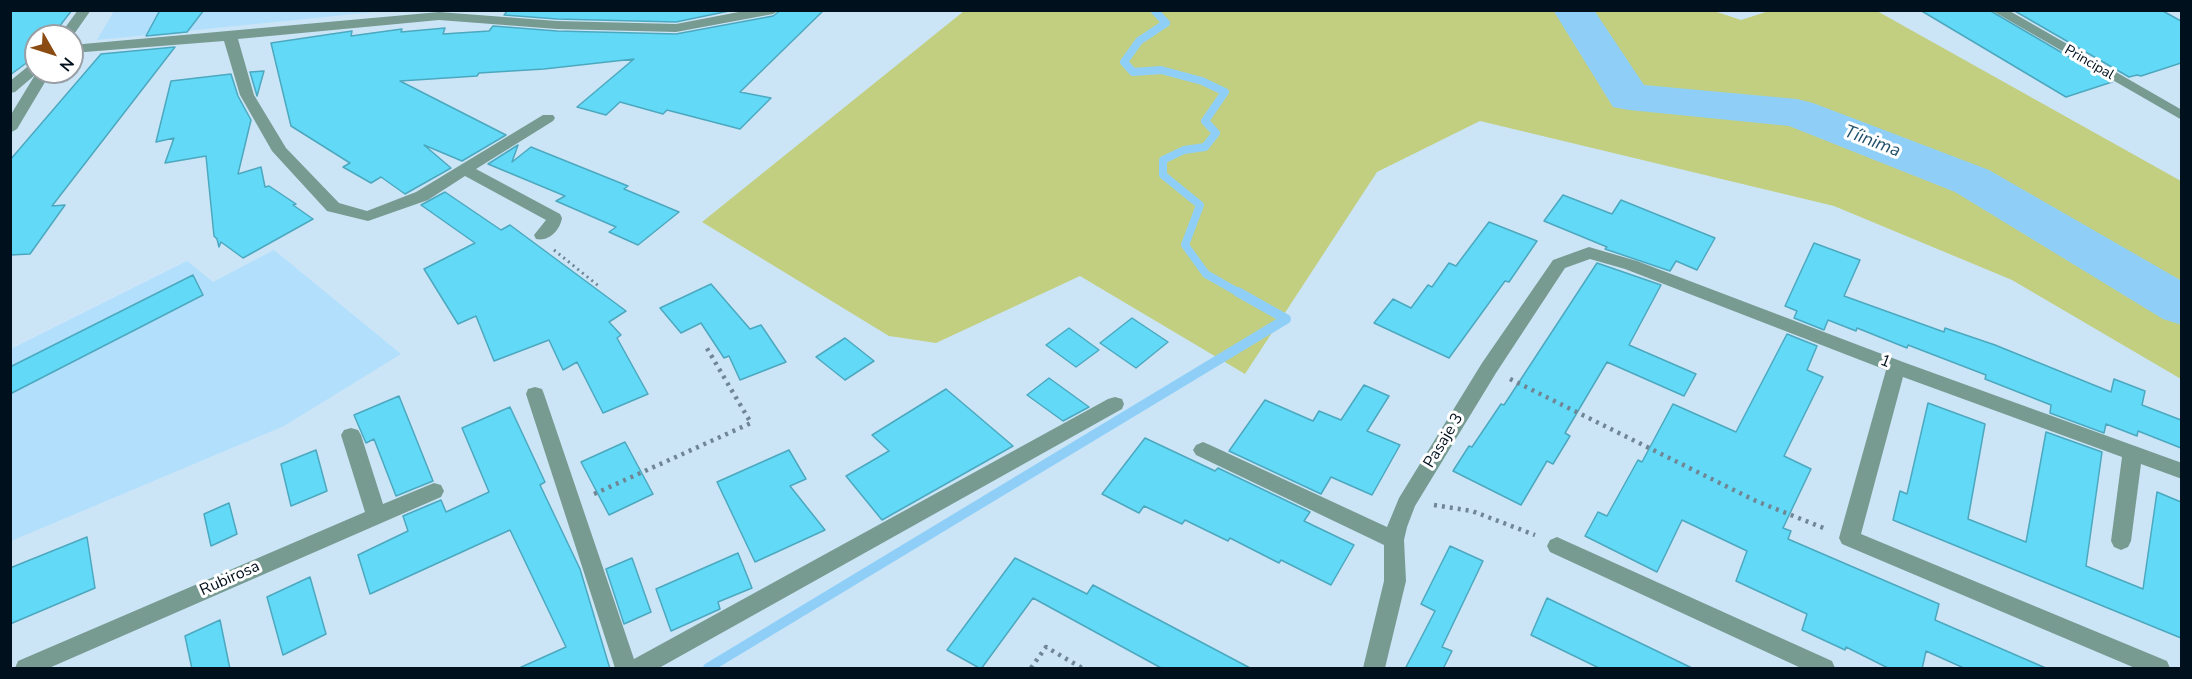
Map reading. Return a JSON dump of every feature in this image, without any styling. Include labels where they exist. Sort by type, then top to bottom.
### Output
[{"type":"street","points":[[75,24],[85,10]]},
{"type":"street","points":[[84,48],[439,15],[488,14],[557,25],[676,28],[773,10]]},
{"type":"street","name":"Principal","points":[[1997,10],[2181,116]]},
{"type":"street","points":[[230,36],[247,95],[280,151],[333,207],[368,216],[422,196],[548,118]]},
{"type":"street","points":[[10,89],[24,77]]},
{"type":"street","points":[[10,129],[37,84]]},
{"type":"street","points":[[465,170],[554,218],[553,225],[542,235]]},
{"type":"street","name":"1","points":[[1589,253],[1631,265],[2181,471]]},
{"type":"street","name":"Pasaje 3","points":[[1374,669],[1395,581],[1394,540],[1406,504],[1489,368],[1558,264],[1589,253]]},
{"type":"street","points":[[1896,366],[1849,538],[2159,669]]},
{"type":"street","points":[[534,394],[626,669]]},
{"type":"street","points":[[639,669],[1115,404]]},
{"type":"street","points":[[351,435],[376,516]]},
{"type":"street","points":[[1203,450],[1394,540]]},
{"type":"street","points":[[2121,540],[2132,453]]},
{"type":"street","name":"Rubirosa","points":[[26,669],[434,491]]},
{"type":"street","points":[[1557,546],[1824,669]]},
{"type":"path","points":[[542,235],[540,238],[543,242],[600,287]]},
{"type":"path","points":[[571,505],[751,423],[705,345]]},
{"type":"path","points":[[1489,368],[1756,501],[1849,538]]},
{"type":"path","points":[[1406,504],[1449,505],[1505,522],[1557,546]]},
{"type":"path","points":[[1031,669],[1046,647],[1082,669]]},
{"type":"shaded area","points":[[114,11],[384,11],[97,40]]},
{"type":"shaded area","points":[[274,250],[401,354],[284,426],[11,541],[11,349],[187,261],[213,282]]},
{"type":"green space","points":[[1711,10],[1741,20],[1769,11],[1877,11],[2181,181],[2181,379],[2012,280],[1834,206],[1480,121],[1377,172],[1245,374],[1080,276],[936,343],[889,336],[702,222],[964,11]]},
{"type":"building","points":[[10,10],[72,10],[61,24],[24,24],[24,65],[10,75]]},
{"type":"building","points":[[160,10],[204,10],[187,32],[146,36]]},
{"type":"building","points":[[508,10],[734,10],[676,22],[557,19],[504,15]]},
{"type":"building","points":[[781,10],[824,10],[740,92],[771,98],[740,129],[667,110],[663,114],[620,102],[606,115],[577,107],[634,59],[544,69],[479,73],[477,76],[400,81],[506,135],[462,161],[424,145],[451,168],[405,194],[381,177],[371,183],[343,167],[350,163],[291,126],[271,43],[352,31],[351,36],[402,29],[401,32],[445,28],[443,34],[489,31],[493,26],[557,31],[676,34],[773,16]]},
{"type":"building","points":[[1920,10],[1989,10],[2112,82],[2066,97]]},
{"type":"building","points":[[2013,10],[2161,10],[2181,21],[2181,63],[2141,76],[2129,77]]},
{"type":"building","points":[[175,47],[52,206],[65,205],[30,254],[10,255],[10,160],[75,84],[84,84],[84,74],[101,54]]},
{"type":"building","points":[[264,71],[257,96],[250,72]]},
{"type":"building","points":[[231,74],[238,96],[251,120],[238,174],[261,167],[265,187],[269,186],[296,204],[293,205],[313,219],[243,258],[221,242],[219,247],[214,236],[206,156],[165,163],[174,138],[156,142],[171,81]]},
{"type":"building","points":[[518,145],[512,162],[531,147],[628,186],[624,189],[679,212],[638,245],[609,232],[616,227],[556,201],[565,196],[488,164]]},
{"type":"building","points":[[445,192],[501,230],[510,225],[626,311],[609,322],[621,335],[617,338],[648,394],[603,413],[577,362],[563,370],[549,340],[494,361],[476,316],[458,324],[424,269],[475,243],[421,205]]},
{"type":"building","points":[[1563,195],[1612,214],[1621,200],[1715,238],[1697,270],[1676,261],[1670,271],[1605,249],[1607,247],[1544,221]]},
{"type":"building","points":[[1489,222],[1537,241],[1509,282],[1505,281],[1449,358],[1374,323],[1393,299],[1411,308],[1428,285],[1432,287],[1449,263],[1456,266]]},
{"type":"building","points":[[1814,243],[1860,260],[1844,296],[1944,332],[1945,328],[1995,345],[2111,392],[2114,379],[2145,391],[2142,405],[2181,420],[2181,448],[2138,431],[2137,436],[2106,424],[2104,433],[2050,413],[2051,405],[1985,379],[1986,375],[1908,345],[1907,348],[1857,328],[1856,331],[1828,320],[1824,330],[1794,318],[1797,311],[1785,306]]},
{"type":"building","points":[[1597,263],[1661,285],[1629,345],[1696,374],[1684,396],[1607,362],[1565,433],[1570,436],[1553,464],[1547,461],[1521,505],[1453,471],[1501,404],[1504,405]]},
{"type":"building","points":[[193,275],[203,295],[10,394],[10,367]]},
{"type":"building","points":[[711,284],[750,329],[761,325],[786,362],[740,380],[729,356],[724,358],[701,323],[681,333],[660,308]]},
{"type":"building","points":[[1132,318],[1168,342],[1136,368],[1100,343]]},
{"type":"building","points":[[1069,328],[1099,350],[1076,367],[1046,345]]},
{"type":"building","points":[[1787,334],[1817,346],[1807,370],[1823,377],[1784,456],[1811,469],[1783,528],[1791,531],[1788,539],[1939,604],[1935,620],[2048,669],[1966,669],[1926,651],[1922,669],[1890,669],[1846,647],[1845,650],[1802,630],[1807,614],[1736,581],[1747,551],[1682,520],[1657,572],[1585,536],[1598,512],[1607,516],[1638,460],[1642,462],[1673,404],[1736,432]]},
{"type":"building","points":[[845,338],[874,361],[845,380],[816,357]]},
{"type":"building","points":[[1049,378],[1089,407],[1063,421],[1027,395]]},
{"type":"building","points":[[1364,385],[1389,396],[1367,431],[1400,445],[1372,495],[1331,477],[1321,494],[1229,451],[1265,400],[1313,421],[1319,411],[1341,420]]},
{"type":"building","points":[[946,389],[1013,446],[882,520],[846,476],[889,451],[872,435]]},
{"type":"building","points":[[399,396],[433,481],[396,496],[374,439],[366,443],[354,415]]},
{"type":"building","points":[[1928,403],[1985,424],[1968,519],[2026,542],[2046,432],[2102,452],[2086,566],[2143,589],[2157,492],[2181,502],[2181,638],[1893,520],[1900,491],[1907,494]]},
{"type":"building","points":[[510,407],[545,482],[540,485],[580,569],[610,669],[517,669],[566,647],[510,530],[370,594],[358,555],[408,531],[403,516],[441,500],[446,512],[489,492],[462,428]]},
{"type":"building","points":[[1145,438],[1215,471],[1218,468],[1310,512],[1304,521],[1354,545],[1331,585],[1281,560],[1279,563],[1230,538],[1228,541],[1185,520],[1182,524],[1144,506],[1139,513],[1102,494]]},
{"type":"building","points":[[625,442],[653,494],[609,515],[581,462]]},
{"type":"building","points":[[316,450],[327,491],[291,506],[281,464]]},
{"type":"building","points":[[789,450],[806,479],[790,486],[825,530],[755,562],[717,482]]},
{"type":"building","points":[[229,503],[237,534],[211,546],[204,514]]},
{"type":"building","points":[[87,537],[95,588],[10,624],[10,568]]},
{"type":"building","points":[[1450,546],[1483,561],[1442,647],[1452,651],[1443,669],[1405,669],[1435,611],[1421,604]]},
{"type":"building","points":[[738,553],[752,588],[718,602],[720,609],[671,631],[656,589]]},
{"type":"building","points":[[632,558],[651,612],[624,624],[606,569]]},
{"type":"building","points":[[1015,558],[1087,594],[1093,585],[1252,669],[1163,669],[1033,598],[981,669],[947,650]]},
{"type":"building","points":[[310,577],[326,634],[283,655],[267,597]]},
{"type":"building","points":[[1547,598],[1694,669],[1601,669],[1531,635]]},
{"type":"building","points":[[220,620],[230,669],[192,669],[185,636]]},
{"type":"waterway","points":[[1154,10],[1166,23],[1139,41],[1124,62],[1133,72],[1161,70],[1202,81],[1225,92],[1205,121],[1216,133],[1205,147],[1184,150],[1163,160],[1163,175],[1200,205],[1185,245],[1206,274],[1241,294]]},
{"type":"waterway","name":"Tíinima","points":[[1573,10],[1629,97],[1797,113],[1972,181],[2182,306]]},
{"type":"waterway","points":[[708,668],[1286,319],[1238,292]]}]
